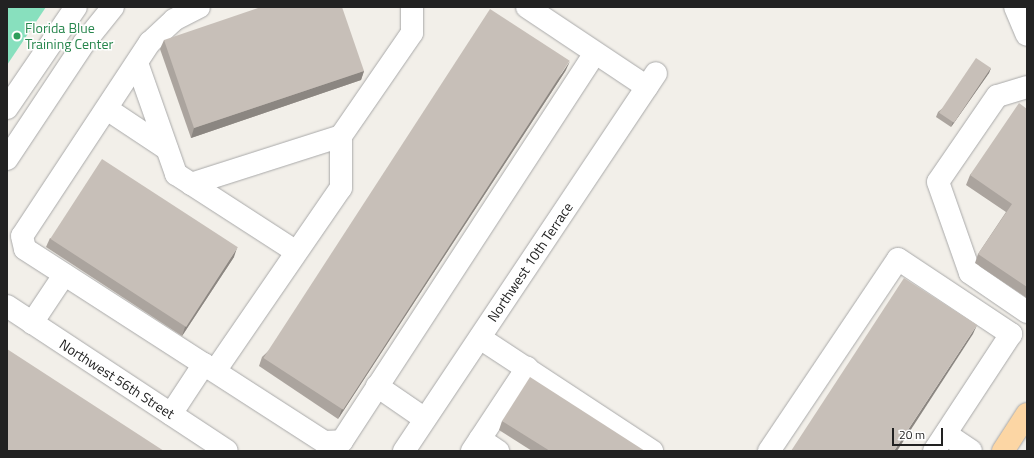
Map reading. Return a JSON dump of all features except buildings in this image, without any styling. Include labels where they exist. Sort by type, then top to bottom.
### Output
[{"type":"main road","points":[[1003,451],[1025,417]]},
{"type":"main road","points":[[1017,451],[1025,417]]},
{"type":"street","points":[[7,108],[76,7]]},
{"type":"street","points":[[7,159],[84,43],[112,7]]},
{"type":"street","points":[[199,7],[174,20],[150,42],[22,236],[25,249],[325,442],[342,440],[595,53],[526,7]]},
{"type":"street","points":[[171,414],[209,367],[341,188],[341,136],[412,33],[412,7]]},
{"type":"street","points":[[1015,7],[1027,35]]},
{"type":"street","name":"Northwest 10th Terrace","points":[[404,451],[652,80],[595,53]]},
{"type":"street","points":[[136,63],[176,174],[295,251]]},
{"type":"street","points":[[1027,87],[997,96],[938,182],[970,273],[1027,312]]},
{"type":"street","points":[[107,109],[167,149]]},
{"type":"street","points":[[191,184],[341,136]]},
{"type":"street","points":[[769,451],[898,259],[1011,334],[940,442],[971,451]]},
{"type":"street","points":[[32,323],[64,274]]},
{"type":"street","name":"Northwest 56th Street","points":[[7,306],[171,414],[203,444],[227,451]]},
{"type":"street","points":[[480,338],[652,451]]},
{"type":"street","points":[[483,447],[527,368]]},
{"type":"street","points":[[377,386],[425,419]]},
{"type":"green space","name":"Florida Blue Training Center","points":[[7,7],[46,7],[7,65]]},
{"type":"place","name":"Florida Blue Training Center","points":[[17,36]]}]
